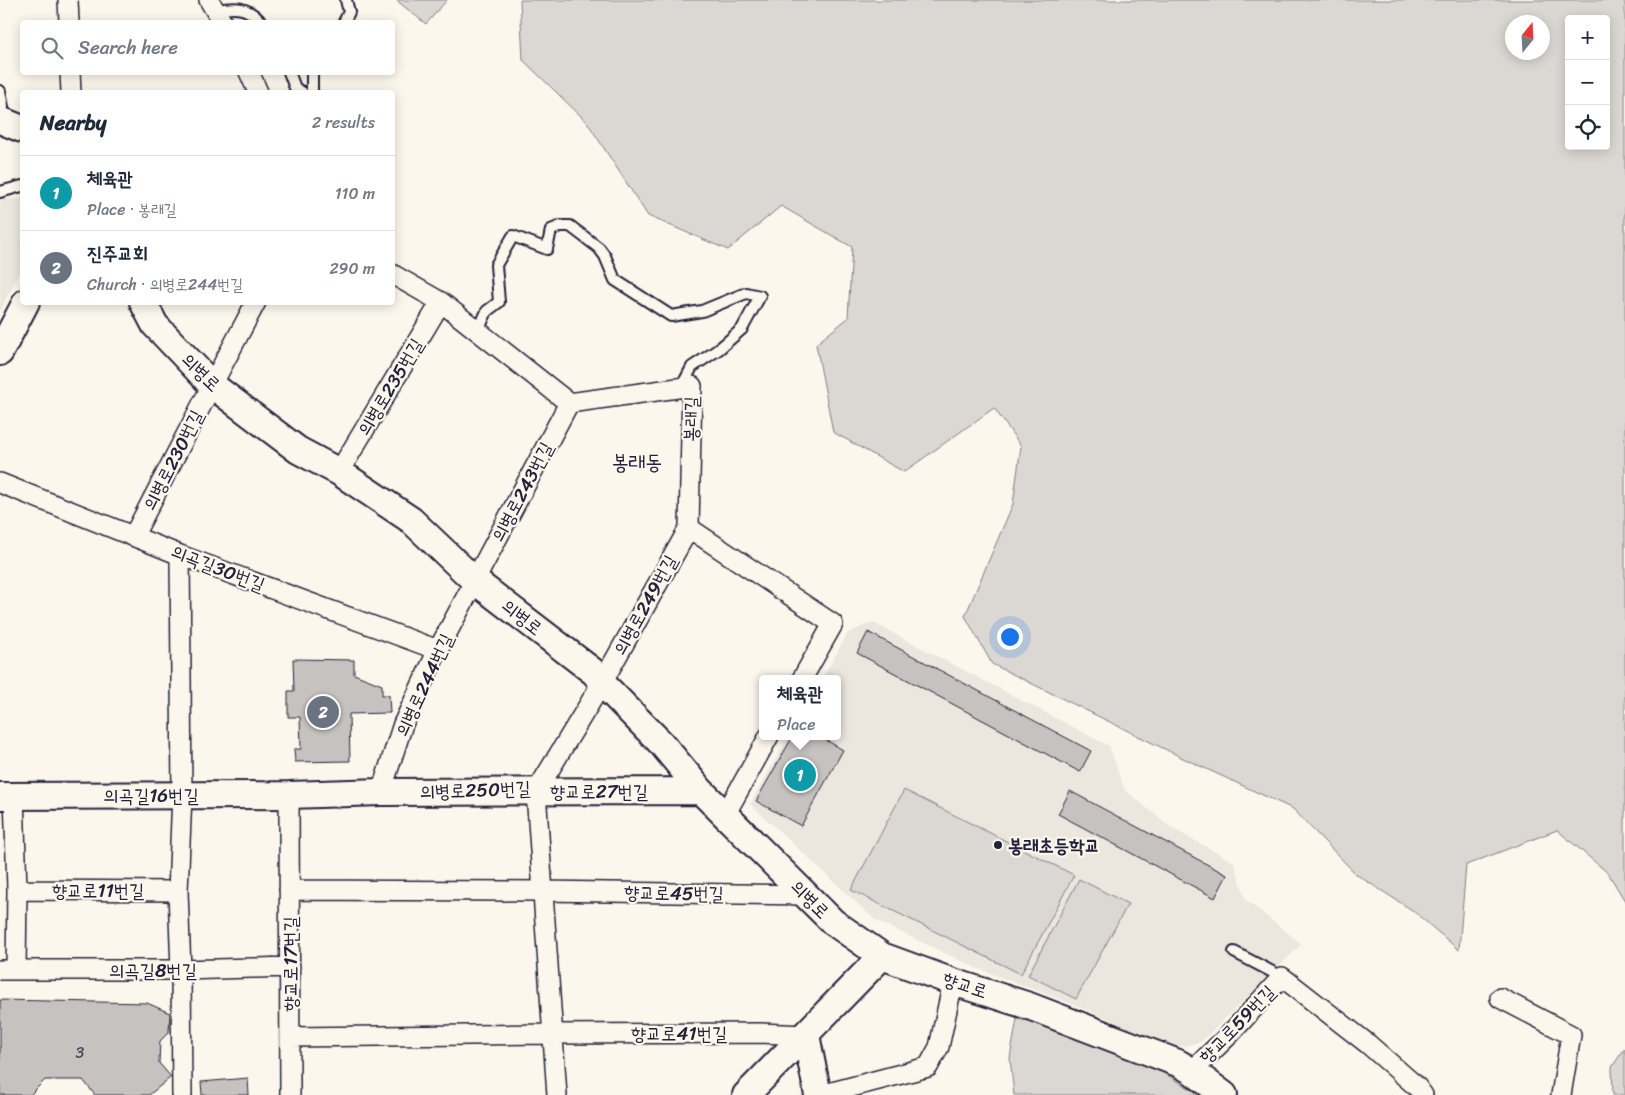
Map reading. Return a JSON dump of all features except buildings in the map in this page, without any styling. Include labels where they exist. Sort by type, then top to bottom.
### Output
[{"type":"street","points":[[68,0],[69,20]]},
{"type":"street","points":[[70,75],[71,90]]},
{"type":"street","points":[[250,75],[257,90]]},
{"type":"street","points":[[0,120],[20,128]]},
{"type":"street","points":[[395,276],[441,302],[569,403]]},
{"type":"street","name":"의병로235번길","points":[[339,472],[441,302]]},
{"type":"street","points":[[0,352],[24,305]]},
{"type":"street","name":"의병로","points":[[144,305],[155,325],[212,385],[298,450],[339,472],[411,520],[475,580],[595,673],[602,683],[662,744],[701,791],[805,895],[833,922],[882,956]]},
{"type":"street","name":"의병로230번길","points":[[134,536],[254,305]]},
{"type":"street","name":"봉래길","points":[[569,403],[692,386],[689,528]]},
{"type":"street","name":"의병로243번길","points":[[475,580],[569,403]]},
{"type":"street","name":"의곡길30번길","points":[[0,483],[180,555],[438,650]]},
{"type":"street","points":[[689,528],[833,624],[804,675]]},
{"type":"street","name":"의병로249번길","points":[[602,683],[689,528]]},
{"type":"street","points":[[180,555],[182,795],[178,891],[182,1095]]},
{"type":"street","name":"의병로244번길","points":[[381,792],[403,724],[438,650],[475,580]]},
{"type":"street","name":"의병로250번길","points":[[289,795],[381,792],[536,792],[602,683]]},
{"type":"street","points":[[725,815],[767,740]]},
{"type":"street","name":"향교로27번길","points":[[556,1095],[536,792],[701,791]]},
{"type":"street","name":"의곡길16번길","points":[[18,890],[7,796],[289,795]]},
{"type":"street","name":"향교로17번길","points":[[289,795],[290,1095]]},
{"type":"street","name":"향교로11번길","points":[[18,890],[178,891]]},
{"type":"street","name":"의곡길8번길","points":[[18,890],[8,970],[180,970],[290,967]]},
{"type":"street","name":"향교로17번길","points":[[289,890],[543,891]]},
{"type":"street","name":"향교로45번길","points":[[543,891],[805,895]]},
{"type":"street","points":[[746,1095],[882,956]]},
{"type":"street","name":"향교로","points":[[882,956],[1088,1027],[1178,1063],[1224,1095]]},
{"type":"street","points":[[1282,977],[1368,1044],[1424,1095]]},
{"type":"street","name":"향교로59번길","points":[[1192,1071],[1231,1033],[1282,977]]},
{"type":"street","points":[[806,1035],[820,1095],[928,1067],[939,1047],[953,982]]},
{"type":"street","points":[[1500,998],[1572,1035],[1561,1095]]},
{"type":"street","name":"향교로17번길","points":[[290,1037],[552,1034]]},
{"type":"street","name":"향교로41번길","points":[[552,1034],[806,1035]]},
{"type":"lane","points":[[345,20],[349,12],[346,0]]},
{"type":"lane","points":[[215,11],[236,7],[254,14],[259,20]]},
{"type":"lane","points":[[290,75],[295,88],[298,90]]},
{"type":"lane","points":[[312,75],[312,90]]},
{"type":"lane","points":[[0,91],[3,108],[0,112]]},
{"type":"lane","points":[[0,192],[20,187]]},
{"type":"lane","points":[[478,331],[487,312],[500,302],[496,265],[513,236],[547,249],[551,230],[560,226],[570,226],[599,248],[605,256],[615,280],[671,316],[702,311],[746,293],[760,296],[742,329],[719,349],[692,367],[681,388]]},
{"type":"lane","points":[[1234,952],[1282,977]]},
{"type":"shaded area","points":[[396,0],[447,0],[426,24]]},
{"type":"shaded area","points":[[520,0],[1625,0],[1625,901],[1608,873],[1557,830],[1466,865],[1459,950],[1412,910],[1357,875],[1293,809],[1185,759],[992,664],[965,616],[1013,504],[1021,446],[994,408],[904,472],[833,432],[816,344],[848,318],[852,247],[781,206],[728,250],[648,216],[587,122],[523,60]]},
{"type":"shaded area","points":[[0,198],[20,199],[20,270],[0,312]]},
{"type":"shaded area","name":"봉래초등학교","points":[[872,622],[1109,746],[1125,790],[1170,827],[1234,862],[1246,900],[1302,944],[1201,1042],[1174,1048],[1080,1007],[976,968],[875,920],[750,804],[787,740],[841,740],[841,675],[824,675],[848,633]]},
{"type":"shaded area","points":[[904,790],[1074,875],[1021,974],[851,890]]},
{"type":"shaded area","points":[[1079,879],[1128,904],[1076,999],[1028,975]]},
{"type":"shaded area","points":[[1017,1019],[1058,1026],[1105,1050],[1160,1071],[1201,1095],[1014,1095],[1010,1058]]},
{"type":"shaded area","points":[[1625,1048],[1625,1095],[1613,1095],[1612,1067]]},
{"type":"place","name":"진주교회","points":[[323,712]]},
{"type":"place","name":"체육관","points":[[800,775]]},
{"type":"place","name":"봉래초등학교","points":[[998,845]]},
{"type":"district","name":"봉래동","points":[[637,462]]}]
